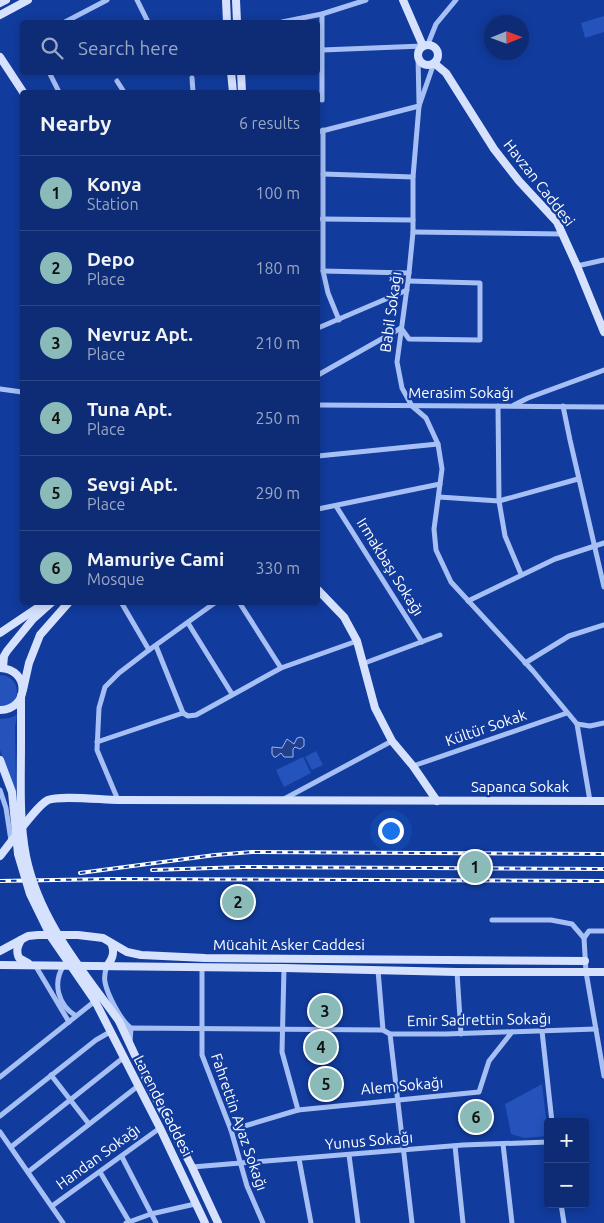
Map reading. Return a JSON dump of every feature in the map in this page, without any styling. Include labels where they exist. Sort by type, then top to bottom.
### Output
[{"type":"main road","points":[[0,3],[6,0]]},
{"type":"main road","points":[[0,15],[28,0]]},
{"type":"main road","points":[[226,0],[227,20]]},
{"type":"main road","points":[[236,0],[238,20]]},
{"type":"main road","points":[[403,0],[426,45]]},
{"type":"main road","points":[[426,45],[434,46],[438,51],[438,58],[431,65],[424,64],[418,56],[419,50],[426,45]]},
{"type":"main road","points":[[0,57],[22,90]]},
{"type":"main road","name":"Havzan Caddesi","points":[[434,63],[446,73],[494,149],[519,181],[556,222],[578,266],[604,332]]},
{"type":"main road","points":[[231,75],[233,90]]},
{"type":"main road","points":[[241,75],[242,90]]},
{"type":"main road","points":[[320,592],[344,618],[357,641],[375,708],[392,741],[413,766],[436,801]]},
{"type":"main road","points":[[0,633],[42,605]]},
{"type":"main road","points":[[0,710],[6,710],[14,706],[22,693],[22,682],[17,675],[11,670],[1,667],[4,656],[33,619],[49,605]]},
{"type":"main road","name":"Larende Caddesi","points":[[66,605],[40,635],[22,693],[22,832],[26,856],[34,885],[44,910],[56,932],[119,1021],[128,1030],[129,1045],[192,1167],[218,1223]]},
{"type":"main road","name":"Larende Caddesi","points":[[0,760],[12,792],[18,854],[30,894],[51,937],[95,1001],[160,1128],[205,1223]]},
{"type":"main road","name":"Sapanca Sokak","points":[[12,842],[39,808],[48,800],[62,799],[604,801]]},
{"type":"main road","points":[[0,856],[12,842]]},
{"type":"main road","name":"Mücahit Asker Caddesi","points":[[0,951],[21,940],[38,935],[78,934],[103,938],[127,952],[141,955],[205,958],[585,961]]},
{"type":"main road","points":[[21,940],[17,947],[19,958],[34,965]]},
{"type":"main road","points":[[107,966],[113,955],[114,948],[111,942]]},
{"type":"main road","name":"Mücahit Asker Caddesi","points":[[0,965],[457,972],[604,972]]},
{"type":"street","points":[[69,20],[107,0]]},
{"type":"street","points":[[137,0],[147,20]]},
{"type":"street","points":[[292,20],[322,14],[366,0]]},
{"type":"street","points":[[322,50],[426,45],[436,24],[456,0]]},
{"type":"street","points":[[322,14],[322,100]]},
{"type":"street","points":[[339,320],[328,293],[323,270],[323,174],[320,131],[419,106],[418,56]]},
{"type":"street","name":"Babil Sokağı","points":[[434,63],[419,106],[413,177],[413,232],[397,362],[402,388],[412,406],[426,418],[438,444],[442,469],[434,530],[436,550],[451,582],[525,663],[577,724]]},
{"type":"street","points":[[51,75],[58,90]]},
{"type":"street","points":[[192,78],[193,90]]},
{"type":"street","points":[[117,81],[123,90]]},
{"type":"street","points":[[323,174],[413,177]]},
{"type":"street","points":[[322,219],[414,220]]},
{"type":"street","points":[[413,232],[563,234]]},
{"type":"street","points":[[578,266],[604,260]]},
{"type":"street","points":[[323,270],[409,273]]},
{"type":"street","points":[[320,374],[401,328],[409,339],[480,340],[480,283],[408,281]]},
{"type":"street","points":[[320,327],[407,290]]},
{"type":"street","points":[[512,406],[528,398],[604,370]]},
{"type":"street","points":[[0,389],[20,392]]},
{"type":"street","name":"Merasim Sokağı","points":[[320,405],[604,407]]},
{"type":"street","points":[[498,406],[499,501],[505,536],[521,574]]},
{"type":"street","points":[[563,406],[604,587]]},
{"type":"street","points":[[320,456],[438,444]]},
{"type":"street","points":[[439,497],[499,501],[578,479]]},
{"type":"street","points":[[320,510],[440,484]]},
{"type":"street","name":"Irmakbaşı Sokağı","points":[[336,506],[422,642]]},
{"type":"street","points":[[468,601],[555,559],[604,543]]},
{"type":"street","points":[[123,605],[149,650]]},
{"type":"street","points":[[118,800],[97,750],[99,708],[105,687],[119,673],[188,623],[208,605]]},
{"type":"street","points":[[240,605],[281,668]]},
{"type":"street","points":[[188,623],[232,694]]},
{"type":"street","points":[[525,663],[569,636],[604,625]]},
{"type":"street","points":[[362,664],[440,635]]},
{"type":"street","points":[[156,646],[183,713],[188,716],[196,714],[281,668],[357,641]]},
{"type":"street","points":[[97,742],[183,713]]},
{"type":"street","name":"Kültür Sokak","points":[[413,766],[567,713]]},
{"type":"street","points":[[590,801],[577,724],[590,726],[604,723]]},
{"type":"street","points":[[281,801],[392,741]]},
{"type":"street","points":[[0,790],[6,808],[12,842]]},
{"type":"street","points":[[492,920],[551,920],[572,924],[584,938]]},
{"type":"street","points":[[604,931],[589,931],[584,938],[586,972],[604,1076]]},
{"type":"street","points":[[34,965],[69,1022]]},
{"type":"street","points":[[64,965],[58,975],[59,994],[70,1012],[76,1016]]},
{"type":"street","points":[[107,966],[104,973],[105,983],[128,1030]]},
{"type":"street","name":"Fahrettin Ayaz Sokağı","points":[[202,968],[202,1055],[231,1130],[247,1186],[263,1223]]},
{"type":"street","points":[[284,968],[282,1052],[298,1110]]},
{"type":"street","points":[[378,970],[383,1030]]},
{"type":"street","points":[[457,972],[461,1034]]},
{"type":"street","points":[[0,1077],[95,1001]]},
{"type":"street","name":"Emir Sadrettin Sokağı","points":[[128,1030],[202,1028],[383,1030],[390,1034],[461,1034],[596,1029]]},
{"type":"street","points":[[542,1030],[552,1118]]},
{"type":"street","points":[[0,1116],[96,1040],[110,1032]]},
{"type":"street","name":"Alem Sokağı","points":[[231,1130],[298,1110],[478,1092],[489,1061],[512,1032]]},
{"type":"street","points":[[390,1034],[412,1223]]},
{"type":"street","points":[[11,1147],[123,1058]]},
{"type":"street","points":[[51,1075],[89,1124]]},
{"type":"street","points":[[28,1172],[138,1086]]},
{"type":"street","name":"Handan Sokağı","points":[[52,1206],[160,1128]]},
{"type":"street","points":[[0,1132],[63,1223]]},
{"type":"street","name":"Yunus Sokağı","points":[[192,1167],[455,1146],[544,1142]]},
{"type":"street","points":[[503,1144],[512,1223]]},
{"type":"street","points":[[455,1146],[463,1223]]},
{"type":"street","points":[[349,1155],[358,1223]]},
{"type":"street","points":[[122,1157],[156,1223]]},
{"type":"street","points":[[299,1159],[311,1223]]},
{"type":"street","points":[[100,1172],[128,1222],[151,1214],[196,1204]]},
{"type":"street","points":[[562,1208],[564,1223]]},
{"type":"shaded area","points":[[604,16],[604,32],[585,38],[581,23]]},
{"type":"shaded area","points":[[0,675],[10,678],[17,690],[11,705],[0,708]]},
{"type":"shaded area","points":[[17,715],[15,727],[16,790],[0,750],[0,719]]},
{"type":"shaded area","points":[[301,737],[304,739],[304,746],[300,749],[295,747],[293,749],[293,757],[284,757],[281,753],[274,757],[272,754],[272,747],[282,748],[287,739],[294,744],[297,738]]},
{"type":"shaded area","points":[[316,751],[323,765],[312,770],[305,757]]},
{"type":"shaded area","points":[[303,757],[311,773],[284,787],[276,770]]},
{"type":"shaded area","points":[[542,1084],[546,1118],[544,1118],[544,1136],[524,1138],[511,1134],[505,1104]]},
{"type":"railway","points":[[80,873],[215,855],[252,852],[604,854]]},
{"type":"railway","points":[[152,870],[243,867],[604,869]]},
{"type":"railway","points":[[0,881],[109,879],[604,881]]},
{"type":"place","name":"Konya","points":[[475,867]]},
{"type":"place","name":"Depo","points":[[238,902]]},
{"type":"place","name":"Nevruz Apt.","points":[[325,1011]]},
{"type":"place","name":"Tuna Apt.","points":[[321,1047]]},
{"type":"place","name":"Sevgi Apt.","points":[[326,1084]]},
{"type":"place","name":"Mamuriye Cami","points":[[476,1117]]}]
